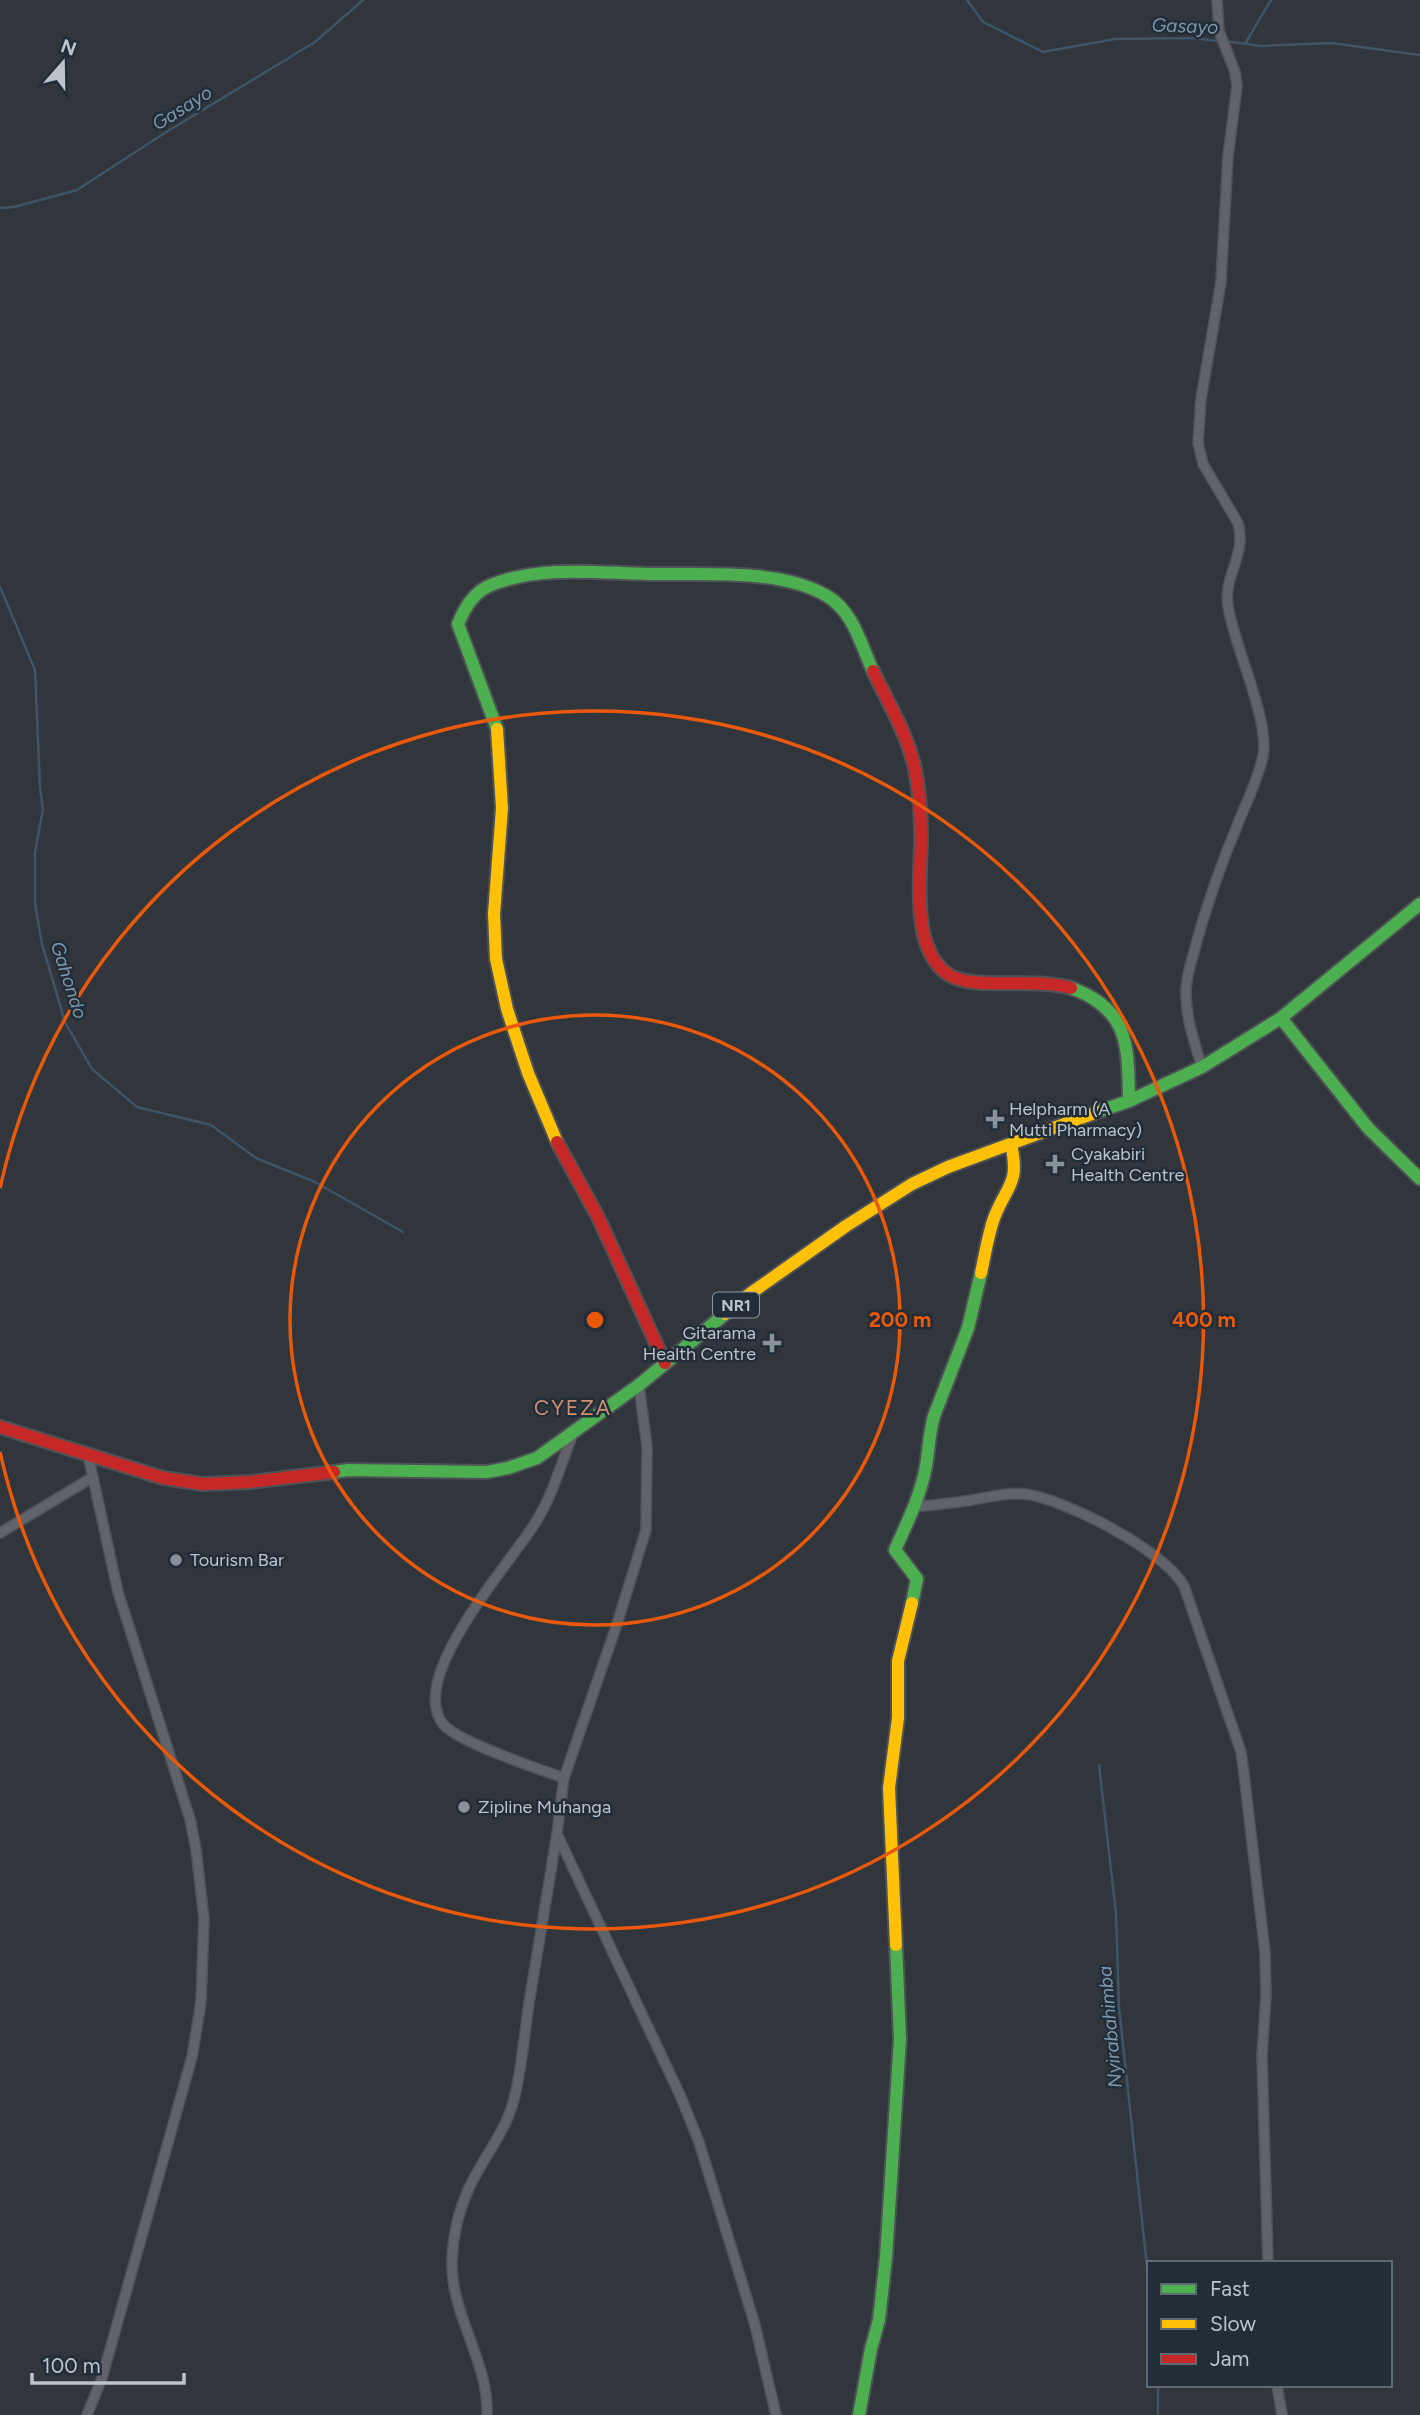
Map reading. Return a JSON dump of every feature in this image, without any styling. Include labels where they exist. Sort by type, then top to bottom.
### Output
[{"type":"main road","points":[[665,1363],[598,1217],[562,1154],[528,1073],[501,983],[496,959],[494,914],[502,808],[499,734],[458,624],[463,609],[488,586],[543,573],[735,576],[783,581],[827,595],[838,604],[852,626],[912,754],[919,801],[922,927],[925,944],[932,957],[944,971],[961,980],[977,984],[1053,984],[1074,988],[1094,998],[1109,1010],[1124,1034],[1129,1101]]},
{"type":"main road","name":"NR1","points":[[0,1427],[163,1478],[202,1483],[250,1482],[348,1470],[470,1473],[503,1469],[537,1458],[639,1385],[751,1293],[846,1226],[930,1175],[1129,1101],[1202,1067],[1281,1018],[1420,904]]},
{"type":"main road","points":[[1281,1018],[1368,1128],[1420,1179]]},
{"type":"main road","points":[[859,2415],[882,2302],[900,2031],[889,1788],[898,1718],[898,1661],[917,1579],[895,1550],[914,1507],[926,1467],[930,1430],[968,1328],[994,1218],[1013,1182],[1015,1162],[1011,1144]]},
{"type":"street","points":[[1202,1067],[1187,1009],[1189,971],[1216,875],[1255,782],[1264,752],[1259,713],[1232,628],[1227,602],[1229,581],[1241,544],[1241,534],[1203,464],[1198,443],[1201,399],[1222,282],[1228,156],[1237,86],[1235,72],[1219,31],[1217,0]]},
{"type":"street","points":[[487,2415],[485,2392],[475,2353],[461,2318],[453,2282],[454,2242],[458,2215],[470,2187],[495,2146],[513,2101],[564,1778],[646,1530],[647,1447],[639,1385]]},
{"type":"street","points":[[564,1778],[490,1750],[455,1733],[443,1725],[436,1711],[435,1699],[444,1664],[462,1627],[537,1521],[548,1501],[574,1431]]},
{"type":"street","points":[[87,2415],[102,2378],[189,2068],[200,2011],[204,1941],[203,1904],[190,1819],[118,1592],[88,1455]]},
{"type":"street","points":[[0,1533],[93,1477]]},
{"type":"street","points":[[914,1507],[1012,1494],[1041,1497],[1084,1515],[1138,1545],[1170,1566],[1184,1586],[1241,1752],[1245,1780],[1265,1952],[1266,1995],[1262,2056],[1268,2261]]},
{"type":"street","points":[[557,1834],[699,2142],[755,2325],[776,2415]]},
{"type":"street","points":[[1277,2387],[1282,2415]]},
{"type":"waterway","name":"Gasayo","points":[[0,208],[14,207],[77,190],[163,134],[315,42],[363,0]]},
{"type":"waterway","name":"Gasayo","points":[[967,0],[983,22],[1043,52],[1115,39],[1193,38],[1218,41]]},
{"type":"waterway","points":[[1246,42],[1271,0]]},
{"type":"waterway","name":"Gasayo","points":[[1225,41],[1261,46],[1331,43],[1420,55]]},
{"type":"waterway","name":"Gahondo","points":[[0,587],[35,670],[43,809],[35,852],[35,904],[42,944],[65,1022],[92,1069],[137,1107],[211,1125],[256,1158],[315,1182],[403,1232]]},
{"type":"waterway","name":"Nyirabahimba","points":[[1099,1765],[1116,1913],[1119,2007],[1147,2266]]},
{"type":"waterway","name":"Nyirabahimba","points":[[1158,2387],[1158,2415]]},
{"type":"traffic: fast","points":[[497,729],[458,624],[467,606],[480,592],[491,585],[529,575],[549,572],[716,574],[787,581],[808,587],[836,602],[850,619],[873,671]]},
{"type":"traffic: fast","points":[[1097,1112],[1129,1101],[1202,1067],[1281,1018],[1420,904]]},
{"type":"traffic: fast","points":[[1071,988],[1105,1007],[1122,1032],[1128,1064],[1129,1101]]},
{"type":"traffic: fast","points":[[1281,1018],[1368,1128],[1420,1179]]},
{"type":"traffic: fast","points":[[912,1603],[917,1579],[895,1550],[921,1488],[934,1416],[968,1328],[981,1273]]},
{"type":"traffic: fast","points":[[334,1472],[487,1472],[537,1458],[639,1385],[725,1314]]},
{"type":"traffic: fast","points":[[859,2415],[879,2320],[886,2257],[900,2039],[896,1945]]},
{"type":"traffic: slow","points":[[497,729],[502,808],[494,914],[496,959],[507,1009],[528,1073],[557,1142]]},
{"type":"traffic: slow","points":[[725,1314],[846,1226],[912,1184],[948,1167],[1097,1112]]},
{"type":"traffic: slow","points":[[981,1273],[994,1218],[1013,1176],[1011,1144]]},
{"type":"traffic: slow","points":[[896,1945],[889,1788],[898,1718],[898,1661],[912,1603]]},
{"type":"traffic: jam","points":[[873,671],[898,722],[913,761],[920,815],[920,912],[928,949],[937,964],[949,975],[960,980],[1071,988]]},
{"type":"traffic: jam","points":[[557,1142],[598,1217],[665,1363]]},
{"type":"traffic: jam","points":[[0,1427],[163,1478],[203,1484],[250,1482],[334,1472]]},
{"type":"place","name":"Helpharm (A Mutti Pharmacy)","points":[[995,1119]]},
{"type":"place","name":"Cyakabiri Health Centre","points":[[1055,1164]]},
{"type":"place","name":"Gitarama Health Centre","points":[[772,1343]]},
{"type":"place","name":"Tourism Bar","points":[[176,1560]]},
{"type":"place","name":"Zipline Muhanga","points":[[464,1807]]},
{"type":"district","name":"CYEZA","points":[[573,1407]]}]
